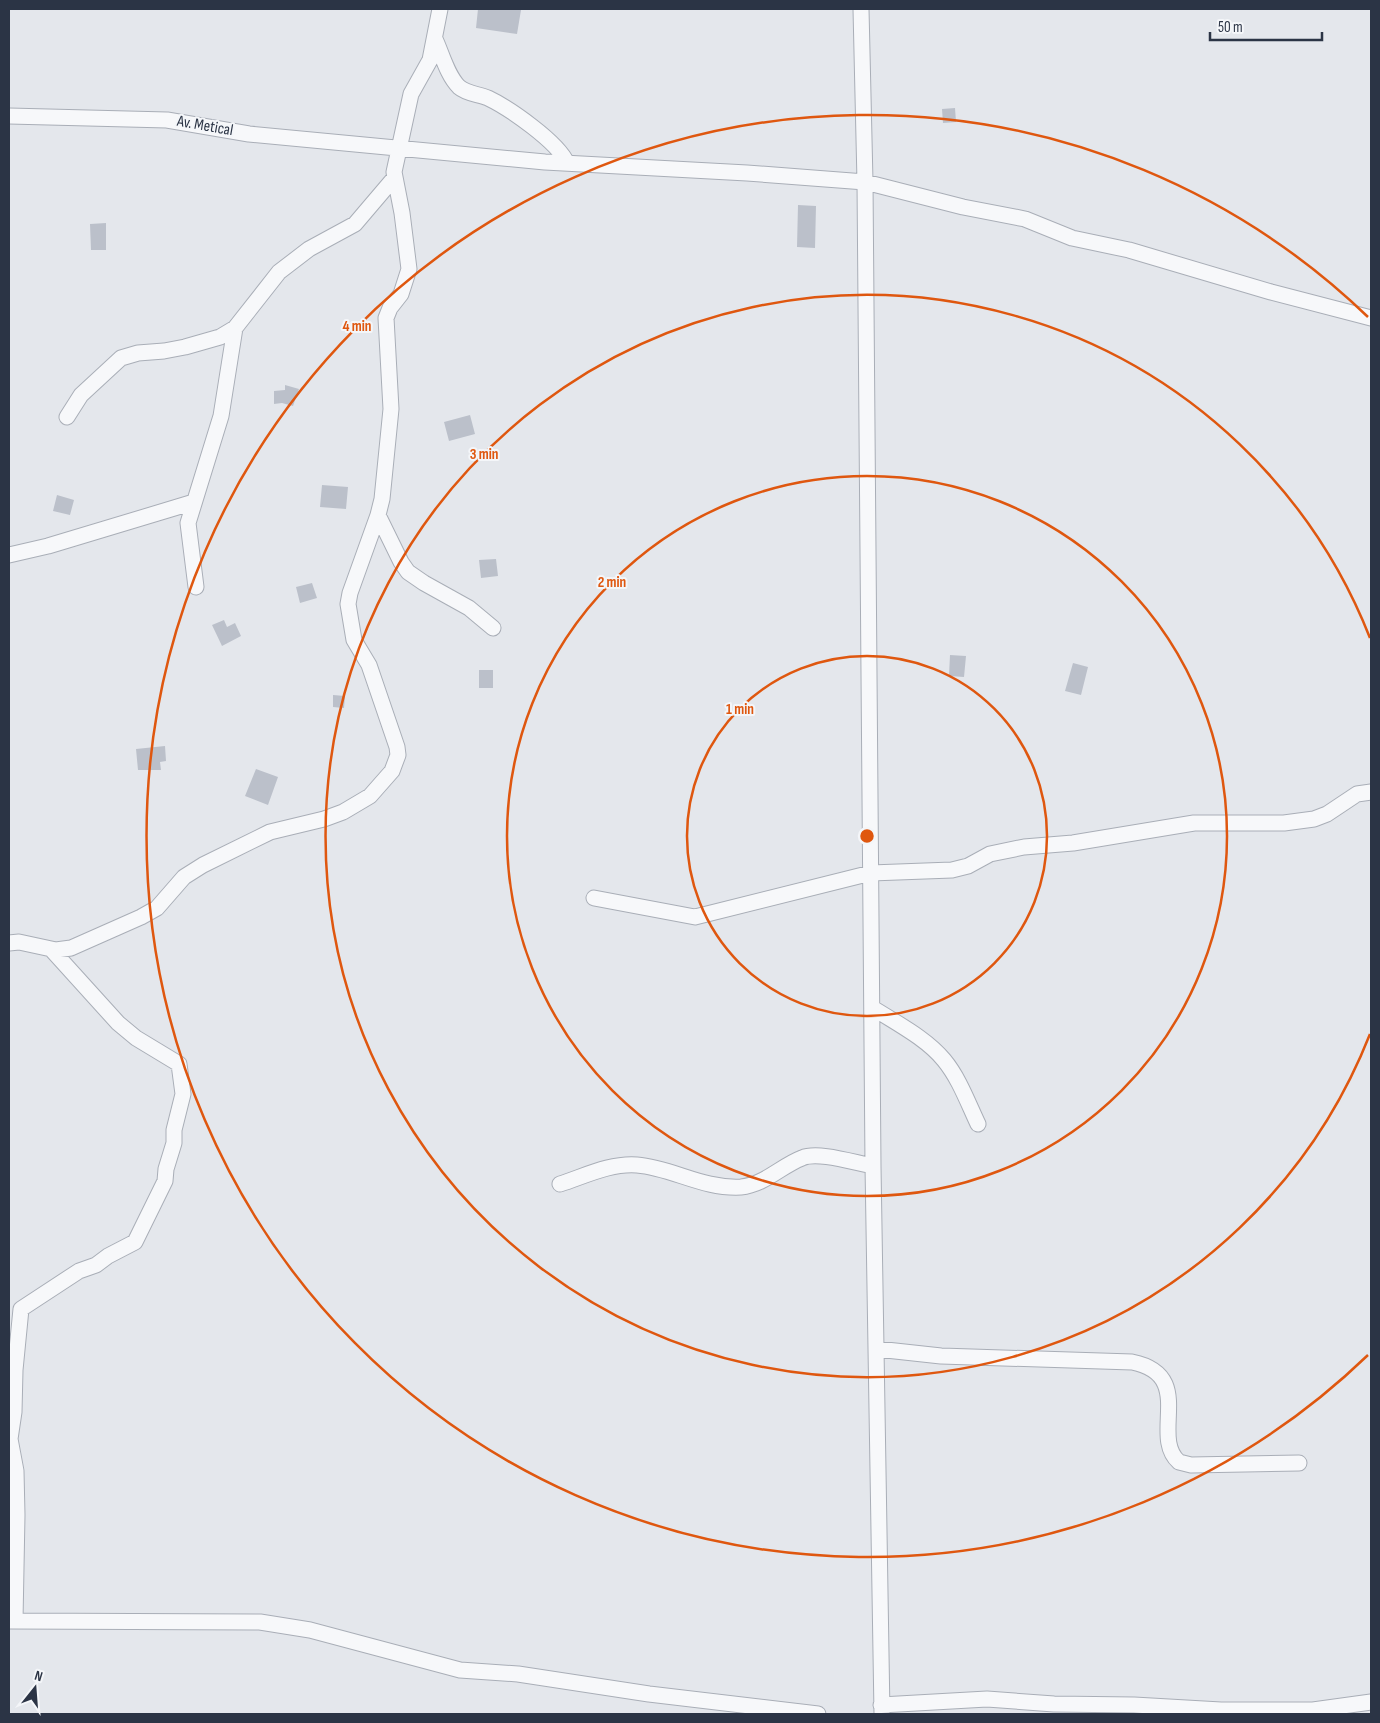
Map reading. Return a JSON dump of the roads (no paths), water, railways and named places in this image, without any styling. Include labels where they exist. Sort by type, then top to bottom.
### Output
[{"type":"street","points":[[9,943],[19,942],[51,949],[72,948],[141,917],[157,908],[184,877],[203,865],[270,832],[324,819],[343,812],[370,796],[384,781],[396,762],[397,748],[368,665],[354,640],[348,604],[350,593],[378,515],[391,408],[386,318],[390,308],[401,294],[409,269],[402,213],[395,177],[410,94],[430,60],[440,9]]},
{"type":"street","points":[[862,9],[873,1008],[873,1166],[882,1710],[987,1699],[1054,1704],[1134,1705],[1221,1710],[1314,1710],[1371,1702]]},
{"type":"street","points":[[435,39],[451,76],[462,89],[496,102],[542,134],[563,153],[567,163]]},
{"type":"street","name":"Av. Metical","points":[[9,116],[167,120],[250,134],[567,163],[747,172],[865,182],[963,208],[1025,219],[1072,238],[1129,250],[1270,292],[1371,318]]},
{"type":"street","points":[[67,417],[81,395],[120,358],[138,353],[185,347],[220,337],[235,328],[279,272],[309,249],[355,224],[395,177]]},
{"type":"street","points":[[196,586],[188,523],[222,416],[235,328]]},
{"type":"street","points":[[9,555],[48,546],[194,502]]},
{"type":"street","points":[[378,515],[401,562],[408,572],[469,608],[493,628]]},
{"type":"street","points":[[594,898],[695,917],[871,873],[952,870],[968,866],[990,854],[1004,850],[1052,843],[1073,843],[1194,823],[1266,824],[1314,819],[1327,814],[1358,794],[1371,792]]},
{"type":"street","points":[[51,949],[118,1023],[136,1038],[179,1064],[183,1094],[165,1181],[135,1242],[108,1256],[96,1266],[79,1271],[22,1308],[15,1370],[14,1412],[10,1439],[16,1471],[17,1514],[12,1621],[260,1622],[310,1630],[460,1670],[527,1675],[649,1694],[818,1714]]},
{"type":"street","points":[[873,1008],[919,1038],[944,1059],[962,1088],[978,1124]]},
{"type":"street","points":[[560,1184],[607,1168],[622,1165],[646,1166],[698,1182],[738,1187],[754,1184],[803,1157],[813,1156],[873,1166]]},
{"type":"street","points":[[877,1349],[941,1356],[1132,1362],[1145,1365],[1153,1368],[1164,1380],[1168,1395],[1171,1447],[1175,1458],[1179,1462],[1191,1465],[1299,1463]]}]
